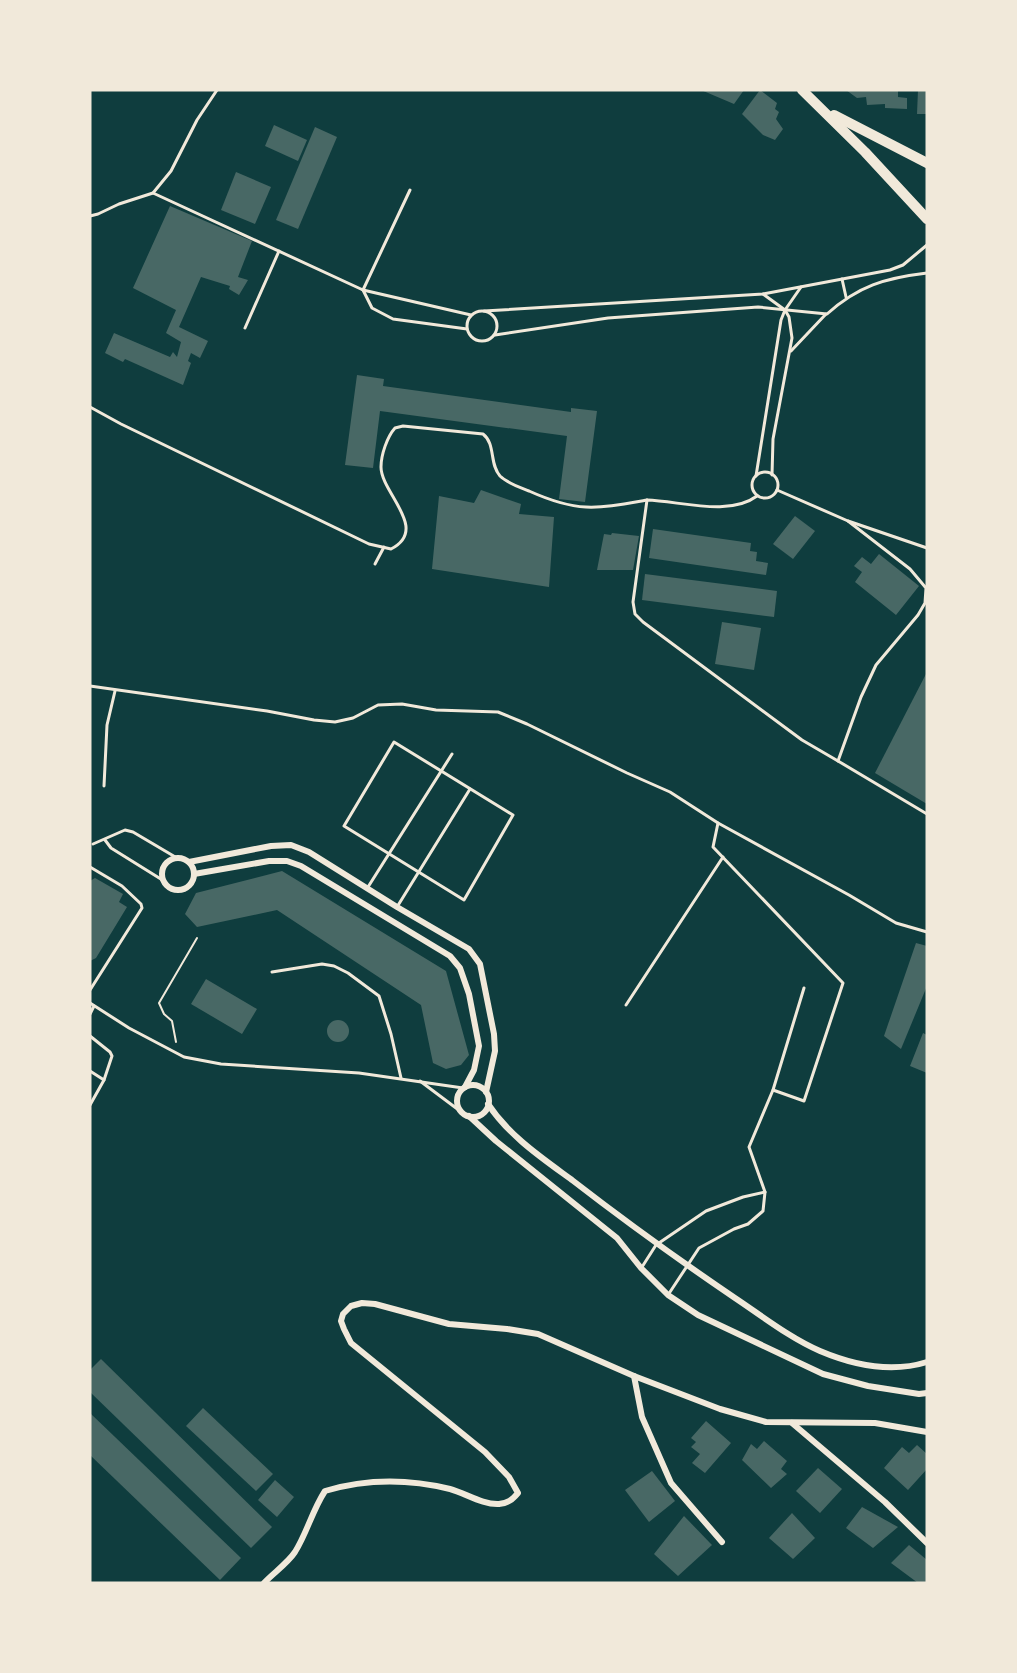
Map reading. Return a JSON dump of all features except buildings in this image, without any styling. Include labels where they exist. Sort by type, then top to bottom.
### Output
[{"type":"highway","points":[[802,90],[927,219]]},
{"type":"highway","points":[[823,110],[927,163]]},
{"type":"street","points":[[189,862],[194,874],[192,881],[181,889],[174,889],[164,881],[162,876],[164,866],[172,859],[177,858],[189,862],[271,846],[291,845],[309,852],[397,907],[469,948],[480,964],[494,1034],[495,1051],[486,1092],[488,1104],[498,1120],[529,1148],[656,1245],[790,1334],[819,1350],[852,1362],[887,1367],[927,1362]]},
{"type":"street","points":[[194,874],[269,861],[287,861],[302,866],[450,956],[460,968],[469,994],[479,1046],[474,1070],[458,1095],[457,1103],[460,1111],[469,1116],[495,1141],[616,1238],[668,1295],[698,1315],[823,1374],[868,1386],[919,1394],[927,1393]]},
{"type":"street","points":[[464,1087],[476,1085],[486,1092]]},
{"type":"street","points":[[469,1116],[481,1114],[488,1104]]},
{"type":"street","points":[[264,1583],[293,1554],[307,1530],[314,1507],[325,1491],[363,1483],[418,1484],[451,1489],[497,1504],[510,1502],[518,1493],[509,1478],[485,1452],[351,1343],[341,1321],[342,1314],[351,1306],[362,1303],[375,1304],[449,1324],[524,1331],[538,1335],[634,1376],[766,1422],[875,1423],[927,1432]]},
{"type":"street","points":[[634,1376],[642,1417],[671,1483],[722,1542]]},
{"type":"street","points":[[792,1423],[885,1502],[927,1542]]},
{"type":"lane","points":[[90,216],[153,193],[171,171],[197,120],[218,90]]},
{"type":"lane","points":[[363,290],[410,190]]},
{"type":"lane","points":[[153,193],[363,290],[471,315],[484,311],[763,294],[890,270],[903,265],[927,245]]},
{"type":"lane","points":[[245,328],[279,251]]},
{"type":"lane","points":[[790,352],[826,314],[846,297],[880,281],[927,273]]},
{"type":"lane","points":[[842,279],[846,297]]},
{"type":"lane","points":[[757,496],[752,486],[756,476],[781,320],[801,287]]},
{"type":"lane","points":[[363,290],[372,308],[393,319],[467,329]]},
{"type":"lane","points":[[90,407],[369,544],[391,549],[398,546],[404,537],[406,522],[381,468],[391,433],[395,428],[403,426],[483,434],[488,438],[495,470],[506,481],[571,507],[590,509],[647,500],[730,507],[749,502],[757,496],[768,498],[777,490],[778,485],[772,475],[773,439],[790,352],[792,325],[785,310],[763,294]]},
{"type":"lane","points":[[495,335],[609,318],[758,308],[826,314]]},
{"type":"lane","points":[[471,315],[467,329],[470,335],[475,340],[489,340],[498,328],[496,320],[484,311]]},
{"type":"lane","points":[[756,476],[767,473],[772,475]]},
{"type":"lane","points":[[777,490],[848,521],[927,548]]},
{"type":"lane","points":[[647,500],[633,603],[635,614],[802,740],[927,814]]},
{"type":"lane","points":[[838,761],[861,697],[876,664],[918,615],[925,603],[926,588],[910,569],[848,521]]},
{"type":"lane","points":[[375,564],[384,547]]},
{"type":"lane","points":[[90,687],[335,722],[353,718],[378,705],[394,704],[436,710],[498,712],[670,792],[718,823],[896,923],[927,932]]},
{"type":"lane","points":[[104,786],[107,724],[115,691]]},
{"type":"lane","points":[[394,742],[471,788],[513,815],[464,900],[345,825],[394,742]]},
{"type":"lane","points":[[367,888],[452,754]]},
{"type":"lane","points":[[397,907],[471,788]]},
{"type":"lane","points":[[718,823],[713,847],[843,983],[804,1101],[773,1090]]},
{"type":"lane","points":[[93,844],[125,830],[133,832],[177,858]]},
{"type":"lane","points":[[105,840],[111,848],[164,881]]},
{"type":"lane","points":[[626,1005],[723,857]]},
{"type":"lane","points":[[90,867],[122,886],[141,904],[142,908],[90,990]]},
{"type":"lane","points":[[272,972],[322,964],[334,966],[348,973],[379,996],[401,1078]]},
{"type":"lane","points":[[668,1295],[699,1248],[734,1228],[748,1224],[763,1211],[765,1192],[748,1147],[773,1090],[804,988]]},
{"type":"lane","points":[[90,1014],[92,1004],[129,1029],[177,1053],[221,1064],[359,1073],[464,1087]]},
{"type":"lane","points":[[90,1036],[112,1056],[104,1080],[90,1105]]},
{"type":"lane","points":[[90,1071],[104,1080]]},
{"type":"lane","points":[[418,1080],[460,1111]]},
{"type":"lane","points":[[641,1268],[656,1245],[706,1211],[743,1197],[765,1192]]},
{"type":"path","points":[[177,1053],[172,1021],[164,1014],[159,1003],[197,938]]}]
